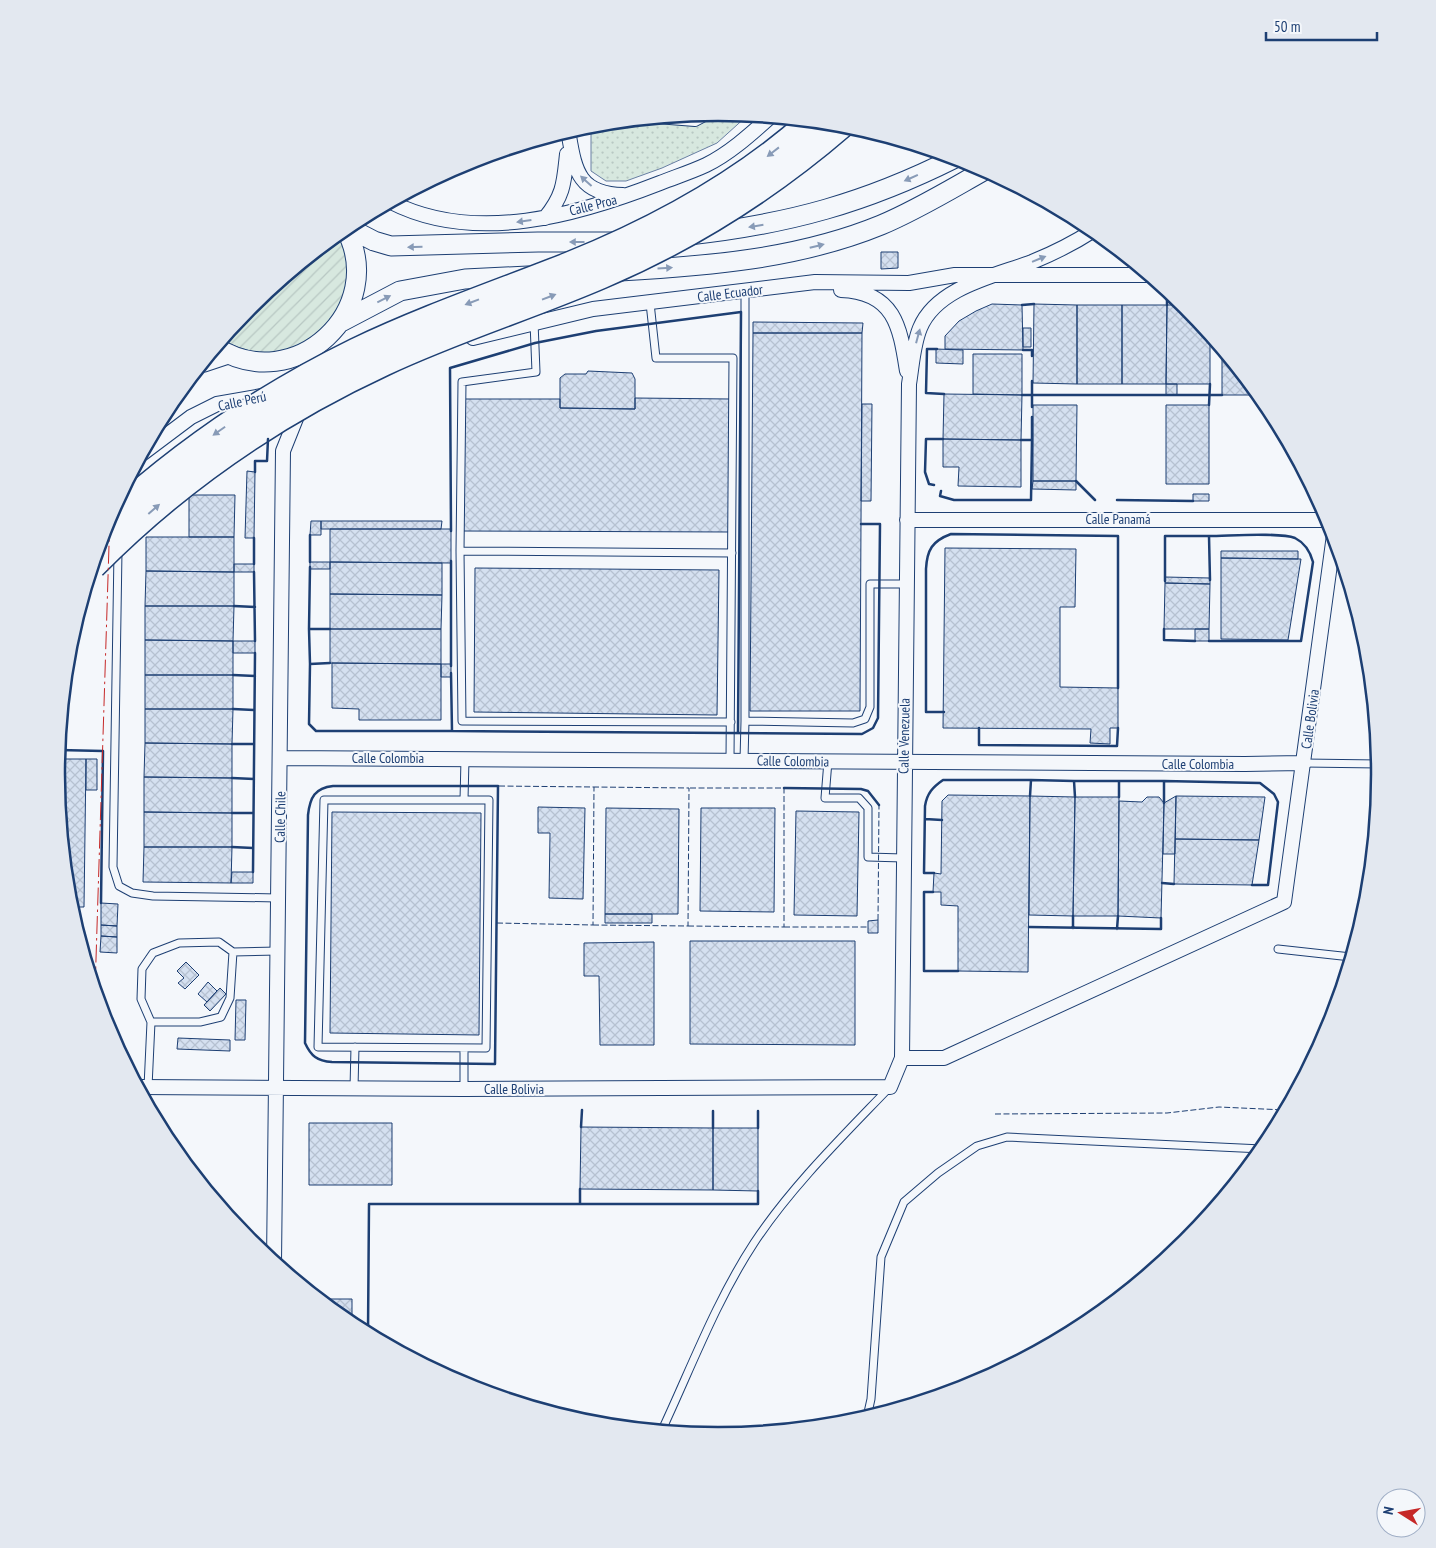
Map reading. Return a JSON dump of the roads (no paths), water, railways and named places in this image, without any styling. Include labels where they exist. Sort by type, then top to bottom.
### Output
[{"type":"highway","points":[[117,519],[192,450],[289,387],[356,351],[427,320],[570,264],[674,216],[740,177],[803,127]]},
{"type":"highway","points":[[103,556],[132,527],[190,479],[252,435],[309,400],[385,362],[594,279],[672,243],[756,193],[787,171],[833,132]]},
{"type":"main road","points":[[355,231],[374,241],[391,246],[538,242],[623,243],[734,230],[806,216],[864,198],[945,162]]},
{"type":"main road","points":[[341,322],[400,290],[441,282],[685,267],[761,258],[798,250],[880,225],[930,201],[976,175]]},
{"type":"main road","points":[[222,350],[260,362],[294,357],[317,346],[330,335],[341,322],[350,304],[356,273],[354,253],[349,236]]},
{"type":"street","name":"Calle Proa","points":[[399,204],[450,221],[516,222],[588,209],[631,195],[707,165],[747,137],[764,122]]},
{"type":"street","points":[[545,218],[559,200],[564,186],[569,139]]},
{"type":"street","points":[[570,139],[574,168],[583,181],[599,191],[631,195]]},
{"type":"street","points":[[564,186],[574,204],[588,209]]},
{"type":"street","points":[[909,384],[920,328],[929,312],[939,302],[960,290],[1060,250],[1086,235]]},
{"type":"street","name":"Calle Ecuador","points":[[324,385],[514,326],[593,309],[815,282],[909,282],[955,275],[1138,274]]},
{"type":"street","points":[[749,291],[856,291],[878,299],[893,314],[900,331],[909,384]]},
{"type":"street","name":"Calle Venezuela","points":[[890,1086],[902,1058],[909,384]]},
{"type":"street","name":"Calle Perú","points":[[153,445],[190,417],[217,404],[324,385]]},
{"type":"street","name":"Calle Chile","points":[[274,1253],[275,1088],[282,758],[283,451],[291,427],[304,402],[324,385]]},
{"type":"street","points":[[240,400],[266,411],[274,422],[283,451]]},
{"type":"street","name":"Calle Panamá","points":[[907,520],[1319,520]]},
{"type":"street","name":"Calle Bolivia","points":[[902,1058],[944,1058],[1284,902],[1332,552]]},
{"type":"street","name":"Calle Colombia","points":[[282,758],[1245,764],[1304,762]]},
{"type":"street","name":"Calle Bolivia","points":[[145,1087],[464,1090],[890,1086]]},
{"type":"lane","points":[[737,760],[745,721],[749,291]]},
{"type":"lane","points":[[650,303],[656,358],[733,358],[731,722],[737,760]]},
{"type":"lane","points":[[534,321],[536,372],[462,382],[460,550],[462,721],[731,722]]},
{"type":"lane","points":[[113,528],[117,566]]},
{"type":"lane","points":[[114,528],[117,566],[113,867],[119,886],[132,893],[153,896],[279,898]]},
{"type":"lane","points":[[460,550],[732,553]]},
{"type":"lane","points":[[745,721],[853,723],[865,719],[870,707],[870,584],[906,584]]},
{"type":"lane","points":[[464,800],[465,759]]},
{"type":"lane","points":[[828,761],[825,798],[859,798],[868,808],[868,857],[903,858]]},
{"type":"lane","points":[[1304,762],[1371,764]]},
{"type":"lane","points":[[324,800],[489,800],[486,1048],[355,1047],[318,1046],[324,800]]},
{"type":"lane","points":[[143,1084],[150,1022],[141,999],[142,969],[153,953],[179,943],[219,942],[233,952],[278,951]]},
{"type":"lane","points":[[1278,949],[1345,956]]},
{"type":"lane","points":[[150,1022],[200,1022],[221,1018],[230,998],[233,952]]},
{"type":"lane","points":[[354,1088],[355,1047]]},
{"type":"lane","points":[[464,1048],[464,1090]]},
{"type":"lane","points":[[664,1425],[723,1298],[754,1243],[796,1188],[890,1086]]},
{"type":"lane","points":[[869,1409],[881,1257],[904,1202],[954,1162],[978,1146],[1007,1136],[1253,1149]]}]
